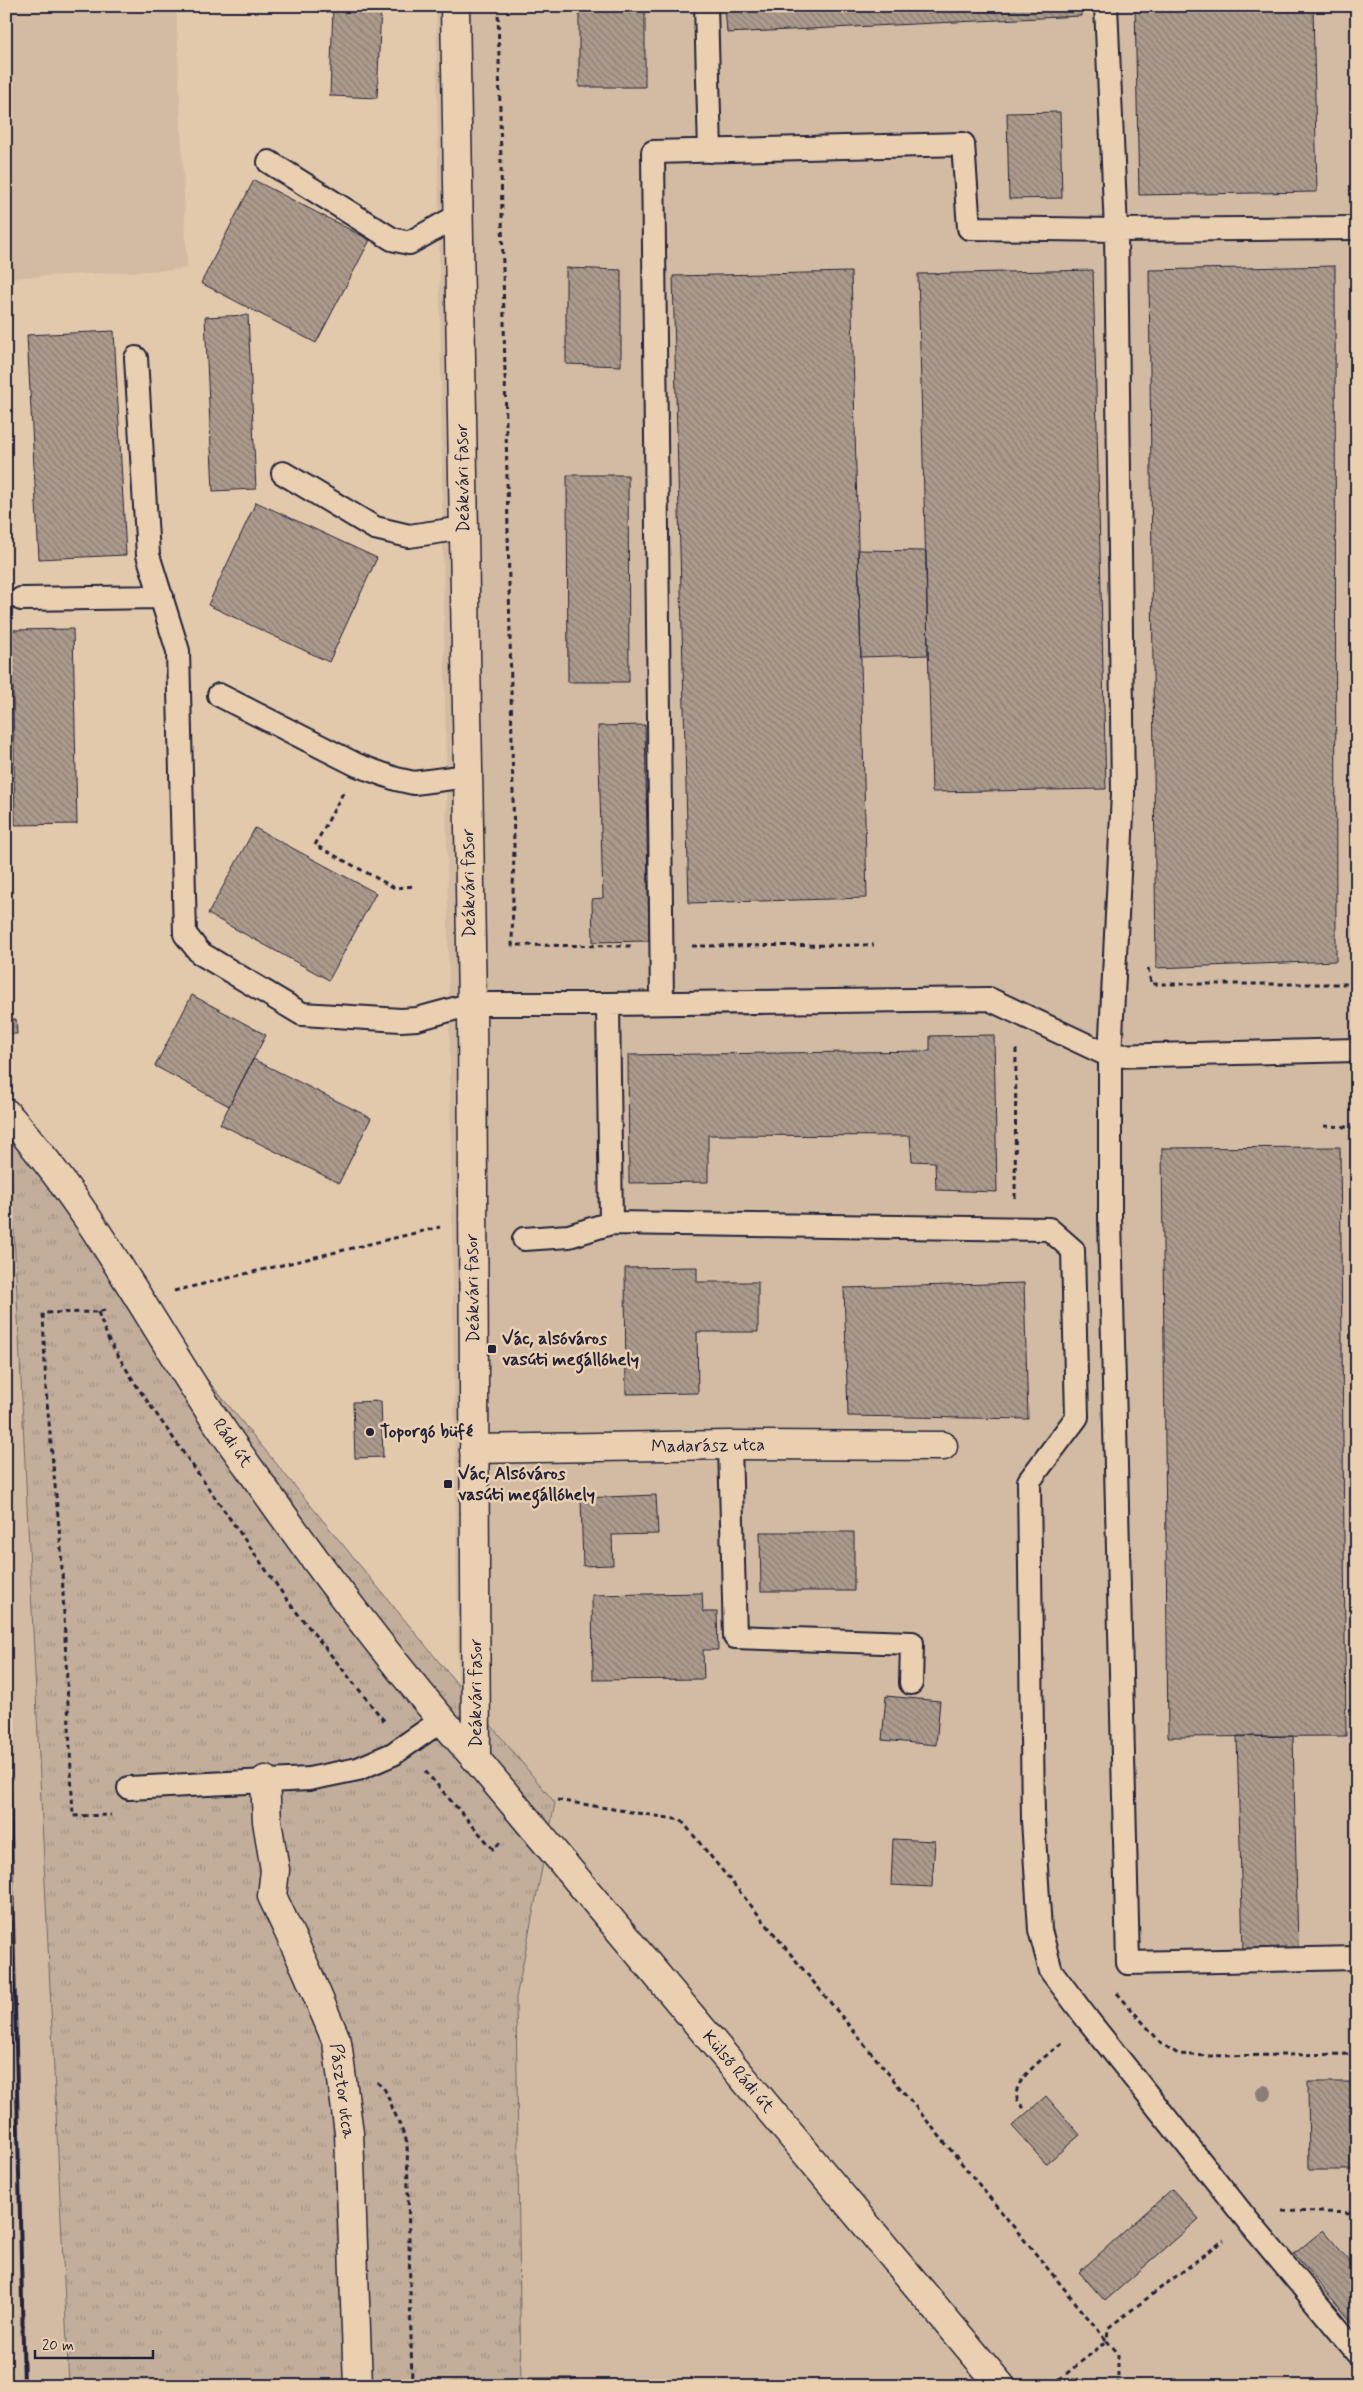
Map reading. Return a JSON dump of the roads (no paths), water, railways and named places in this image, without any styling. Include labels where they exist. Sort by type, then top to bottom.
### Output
[{"type":"street","name":"Deákvári fasor","points":[[455,6],[472,1004],[476,1759]]},
{"type":"street","name":"Rádi út","points":[[6,1113],[65,1186],[141,1299],[214,1418],[266,1491],[370,1632],[476,1759]]},
{"type":"street","name":"Madarász utca","points":[[474,1448],[730,1445],[943,1446]]},
{"type":"street","name":"Külső Rádi út","points":[[476,1759],[1000,2386]]},
{"type":"street","name":"Pásztor utca","points":[[265,1780],[267,1821],[275,1870],[272,1896],[337,2042],[349,2133],[358,2386]]},
{"type":"lane","points":[[706,6],[710,151]]},
{"type":"lane","points":[[1106,6],[1116,230],[1123,794],[1110,1056],[1110,1218],[1128,1963],[1357,1958]]},
{"type":"lane","points":[[662,1002],[652,152],[964,144],[968,228],[1116,230],[1357,228]]},
{"type":"lane","points":[[269,162],[392,239],[409,243],[458,216]]},
{"type":"lane","points":[[136,358],[148,555],[178,651],[185,934],[200,953],[302,1014],[401,1020],[417,1019],[472,1004],[989,999],[1110,1056],[1357,1050]]},
{"type":"lane","points":[[283,474],[374,528],[409,536],[464,528]]},
{"type":"lane","points":[[21,599],[162,597]]},
{"type":"lane","points":[[219,695],[357,765],[414,783],[468,776]]},
{"type":"lane","points":[[608,1004],[611,1223]]},
{"type":"lane","points":[[524,1239],[569,1236],[611,1223],[1049,1229],[1073,1250],[1077,1416],[1029,1481],[1033,1820],[1040,1930],[1051,1970],[1088,2020],[1248,2221],[1357,2352]]},
{"type":"lane","points":[[730,1445],[735,1637],[912,1643],[911,1683]]},
{"type":"lane","points":[[129,1788],[309,1779],[358,1768],[393,1754],[442,1720]]},
{"type":"railway","points":[[6,1623],[24,2386]]},
{"type":"place","name":"Vác, alsóváros vasúti megállóhely","points":[[492,1349]]},
{"type":"place","name":"Toporgó büfé","points":[[370,1432]]},
{"type":"place","name":"Vác, Alsóváros vasúti megállóhely","points":[[448,1484]]}]
